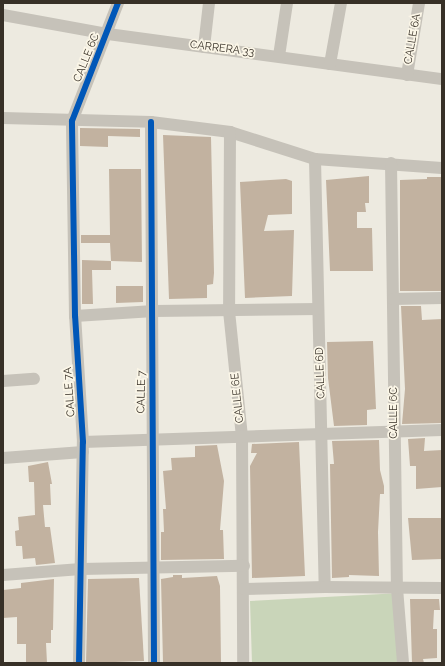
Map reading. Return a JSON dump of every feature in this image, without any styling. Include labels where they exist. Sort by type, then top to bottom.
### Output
[{"type":"street","name":"CALLE 6C","points":[[72,121],[108,34],[118,3]]},
{"type":"street","points":[[204,47],[210,3]]},
{"type":"street","points":[[279,56],[288,3]]},
{"type":"street","points":[[330,64],[341,3]]},
{"type":"street","name":"CALLE 6A","points":[[407,75],[419,3]]},
{"type":"street","name":"CARRERA 33","points":[[3,15],[108,34],[442,79]]},
{"type":"street","points":[[3,118],[151,122],[230,132],[315,159],[391,163],[442,168]]},
{"type":"street","name":"CALLE 7A","points":[[72,121],[75,316],[83,447],[79,663]]},
{"type":"street","name":"CALLE 7","points":[[151,122],[154,311],[151,438],[154,663]]},
{"type":"street","name":"CALLE 6E","points":[[230,132],[229,311],[242,436],[244,566],[243,663]]},
{"type":"street","name":"CALLE 6D","points":[[315,159],[318,309],[323,432],[325,587]]},
{"type":"street","name":"CALLE 6C","points":[[391,163],[397,588],[403,663]]},
{"type":"street","points":[[393,299],[442,298]]},
{"type":"street","points":[[75,316],[154,311],[318,309]]},
{"type":"street","points":[[3,381],[34,379]]},
{"type":"street","points":[[3,458],[151,438],[323,432],[394,433],[442,430]]},
{"type":"street","points":[[3,575],[81,569],[152,569],[244,566]]},
{"type":"street","points":[[244,589],[325,587],[442,588]]},
{"type":"green space","points":[[401,593],[404,663],[252,663],[250,601]]},
{"type":"building","points":[[80,128],[140,129],[140,137],[108,136],[108,147],[80,146]]},
{"type":"building","points":[[163,135],[211,137],[214,273],[213,284],[207,285],[207,298],[169,299]]},
{"type":"building","points":[[109,169],[141,169],[142,262],[111,261],[110,243],[81,243],[81,235],[110,235]]},
{"type":"building","points":[[369,176],[369,203],[365,203],[366,212],[357,212],[357,228],[372,228],[373,271],[330,271],[326,180]]},
{"type":"building","points":[[427,177],[442,177],[442,291],[400,291],[400,180],[427,179]]},
{"type":"building","points":[[286,179],[292,181],[292,214],[268,215],[264,231],[294,230],[292,296],[245,298],[240,182]]},
{"type":"building","points":[[82,260],[111,261],[111,270],[92,270],[93,304],[82,304]]},
{"type":"building","points":[[116,286],[143,286],[143,302],[116,303]]},
{"type":"building","points":[[401,306],[421,306],[422,320],[442,319],[442,423],[402,424],[405,389]]},
{"type":"building","points":[[373,341],[376,409],[367,410],[367,425],[334,426],[328,378],[327,342]]},
{"type":"building","points":[[425,438],[424,451],[442,450],[442,487],[416,489],[416,466],[410,466],[408,439]]},
{"type":"building","points":[[379,440],[380,470],[384,486],[384,494],[380,494],[378,532],[379,576],[349,575],[349,577],[332,578],[330,464],[334,464],[332,441]]},
{"type":"building","points":[[299,442],[305,576],[252,578],[250,466],[257,453],[251,453],[252,444]]},
{"type":"building","points":[[217,445],[224,481],[220,530],[223,530],[224,559],[161,560],[161,532],[164,532],[163,509],[166,509],[163,471],[172,470],[171,458],[195,457],[195,446]]},
{"type":"building","points":[[48,462],[52,484],[50,484],[51,505],[43,505],[45,527],[50,527],[55,563],[36,565],[35,558],[23,559],[22,546],[16,546],[15,531],[19,530],[18,517],[35,515],[34,482],[29,482],[28,466]]},
{"type":"building","points":[[408,518],[442,518],[442,559],[412,560]]},
{"type":"building","points":[[173,575],[182,575],[182,578],[217,576],[220,586],[221,663],[163,663],[161,579],[173,577]]},
{"type":"building","points":[[139,578],[144,661],[86,663],[88,579]]},
{"type":"building","points":[[54,579],[53,630],[51,630],[51,643],[46,643],[47,663],[26,663],[26,644],[17,644],[17,617],[3,618],[3,590],[21,588],[21,583]]},
{"type":"building","points":[[410,599],[439,599],[440,610],[434,610],[433,629],[437,629],[437,658],[423,659],[424,663],[412,663]]},
{"type":"cycle path","points":[[79,663],[83,442],[75,316],[72,121],[118,3]]},
{"type":"cycle path","points":[[151,122],[154,663]]}]
